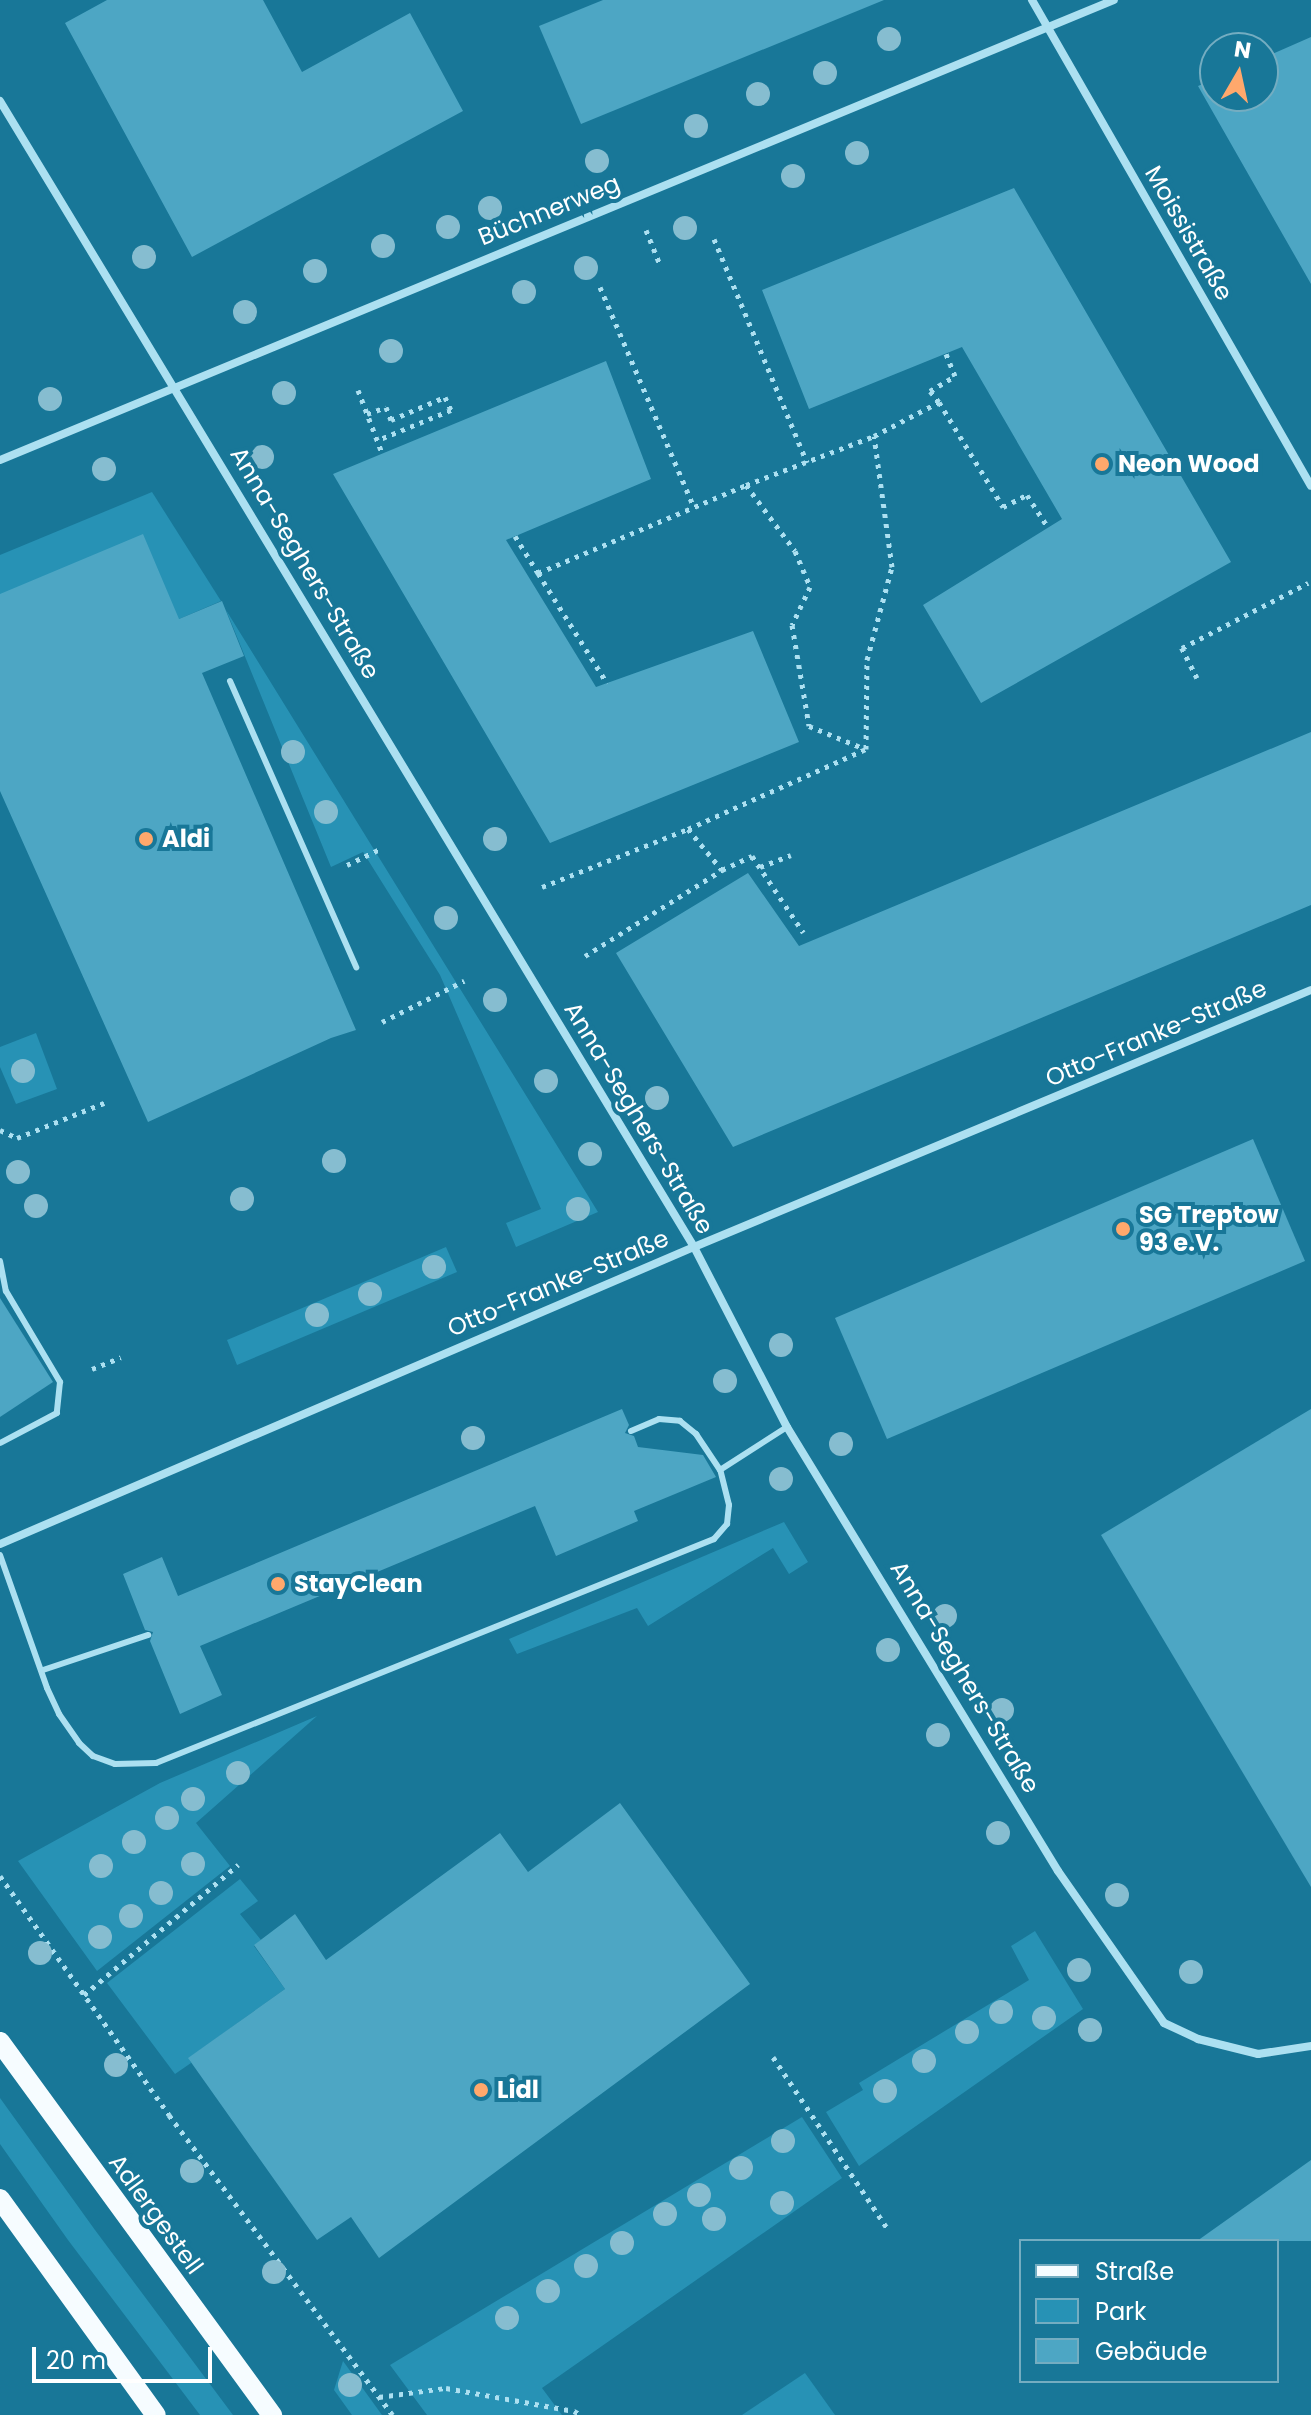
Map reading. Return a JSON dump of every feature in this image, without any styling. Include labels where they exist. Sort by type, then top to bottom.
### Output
[{"type":"main road","name":"Adlergestell","points":[[0,2042],[272,2415]]},
{"type":"main road","points":[[0,2199],[156,2415]]},
{"type":"street","name":"Moissistraße","points":[[1032,0],[1311,486]]},
{"type":"street","name":"Büchnerweg","points":[[0,460],[172,386],[1114,0]]},
{"type":"street","name":"Anna-Seghers-Straße","points":[[0,101],[694,1247],[787,1427],[1058,1871],[1164,2023],[1198,2039],[1258,2054],[1311,2046]]},
{"type":"street","name":"Otto-Franke-Straße","points":[[0,1544],[694,1247],[1311,990]]},
{"type":"lane","points":[[230,681],[356,967]]},
{"type":"lane","points":[[0,1261],[6,1291],[60,1382],[57,1413],[0,1443]]},
{"type":"lane","points":[[0,1555],[59,1714],[93,1756],[115,1764],[156,1763],[714,1539],[727,1524],[729,1505],[720,1470],[696,1434],[680,1421],[659,1419],[631,1431]]},
{"type":"lane","points":[[720,1470],[787,1427]]},
{"type":"lane","points":[[43,1670],[148,1635]]},
{"type":"path","points":[[714,239],[807,462]]},
{"type":"path","points":[[600,287],[694,507]]},
{"type":"path","points":[[946,354],[955,376],[930,391],[1003,507],[1027,495],[1048,527]]},
{"type":"path","points":[[358,390],[382,453]]},
{"type":"path","points":[[367,414],[386,407],[391,420],[445,397],[451,410],[378,440]]},
{"type":"path","points":[[538,573],[746,485],[874,436],[939,402]]},
{"type":"path","points":[[866,749],[867,660],[892,567],[874,436]]},
{"type":"path","points":[[746,485],[795,551],[810,587],[792,625],[809,726],[866,749]]},
{"type":"path","points":[[515,536],[607,683]]},
{"type":"path","points":[[1197,678],[1182,648],[1308,583]]},
{"type":"path","points":[[542,887],[688,829],[866,749]]},
{"type":"path","points":[[688,829],[722,870]]},
{"type":"path","points":[[760,867],[791,855]]},
{"type":"path","points":[[585,956],[722,870],[752,856],[803,932]]},
{"type":"path","points":[[382,1022],[464,981]]},
{"type":"path","points":[[0,1130],[17,1138],[104,1103]]},
{"type":"path","points":[[84,1995],[238,1865]]},
{"type":"path","points":[[0,1876],[169,2115],[393,2415]]},
{"type":"path","points":[[773,2057],[887,2228]]},
{"type":"path","points":[[379,2397],[446,2388],[574,2411],[581,2415]]},
{"type":"green space","points":[[152,492],[221,601],[179,619],[0,594],[0,555]]},
{"type":"green space","points":[[226,610],[598,1212],[516,1247],[506,1223],[541,1209],[440,975],[363,852],[331,867]]},
{"type":"green space","points":[[36,1033],[57,1089],[16,1104],[0,1067],[0,1047]]},
{"type":"green space","points":[[446,1247],[457,1272],[237,1365],[227,1340]]},
{"type":"green space","points":[[784,1522],[808,1562],[789,1574],[773,1548],[648,1626],[637,1608],[517,1654],[509,1639]]},
{"type":"green space","points":[[317,1716],[196,1823],[230,1866],[97,1971],[18,1861],[160,1783]]},
{"type":"green space","points":[[240,1879],[258,1901],[240,1914],[261,1940],[254,1946],[285,1989],[189,2058],[191,2063],[175,2074],[107,1983]]},
{"type":"green space","points":[[1035,1931],[1083,2009],[859,2166],[826,2112],[863,2090],[859,2083],[1029,1980],[1011,1946]]},
{"type":"green space","points":[[0,2098],[233,2415],[200,2415],[68,2240],[0,2144]]},
{"type":"green space","points":[[802,2117],[842,2178],[542,2388],[562,2415],[427,2415],[390,2365]]},
{"type":"green space","points":[[343,2361],[382,2415],[352,2415],[334,2390]]},
{"type":"green space","points":[[805,2373],[835,2415],[742,2415]]},
{"type":"building","points":[[107,0],[263,0],[302,72],[410,13],[463,111],[192,257],[65,23]]},
{"type":"building","points":[[603,0],[884,0],[581,124],[539,26]]},
{"type":"building","points":[[1311,37],[1311,284],[1213,112],[1279,112],[1279,51]]},
{"type":"building","name":"Neon Wood","points":[[1014,188],[1231,562],[981,703],[923,605],[1062,519],[962,347],[809,409],[762,290]]},
{"type":"building","points":[[606,361],[651,479],[506,540],[596,687],[753,631],[799,742],[550,843],[333,474]]},
{"type":"building","name":"Aldi","points":[[143,534],[179,619],[222,601],[244,656],[202,673],[356,1030],[331,1038],[148,1122],[0,791],[0,594]]},
{"type":"building","points":[[1311,732],[1311,905],[733,1147],[616,953],[748,873],[799,946]]},
{"type":"building","points":[[1253,1139],[1305,1261],[887,1439],[835,1318]]},
{"type":"building","points":[[0,1298],[53,1382],[0,1417]]},
{"type":"building","name":"StayClean","points":[[622,1409],[629,1425],[625,1433],[634,1436],[638,1447],[703,1455],[716,1477],[634,1511],[638,1521],[556,1556],[535,1506],[200,1646],[222,1695],[180,1714],[150,1641],[153,1632],[145,1630],[123,1574],[162,1557],[178,1596]]},
{"type":"building","points":[[1311,1409],[1311,1887],[1101,1535]]},
{"type":"building","name":"Lidl","points":[[620,1803],[750,1984],[379,2258],[351,2217],[317,2240],[188,2058],[285,1989],[254,1945],[295,1914],[326,1960],[500,1833],[528,1872]]},
{"type":"building","points":[[1311,2160],[1311,2241],[1200,2239]]},
{"type":"place","name":"Neon Wood","points":[[1102,464]]},
{"type":"place","name":"Aldi","points":[[146,839]]},
{"type":"place","name":"SG Treptow 93 e.V.","points":[[1123,1229]]},
{"type":"place","name":"StayClean","points":[[278,1584]]},
{"type":"place","name":"Lidl","points":[[481,2090]]}]
